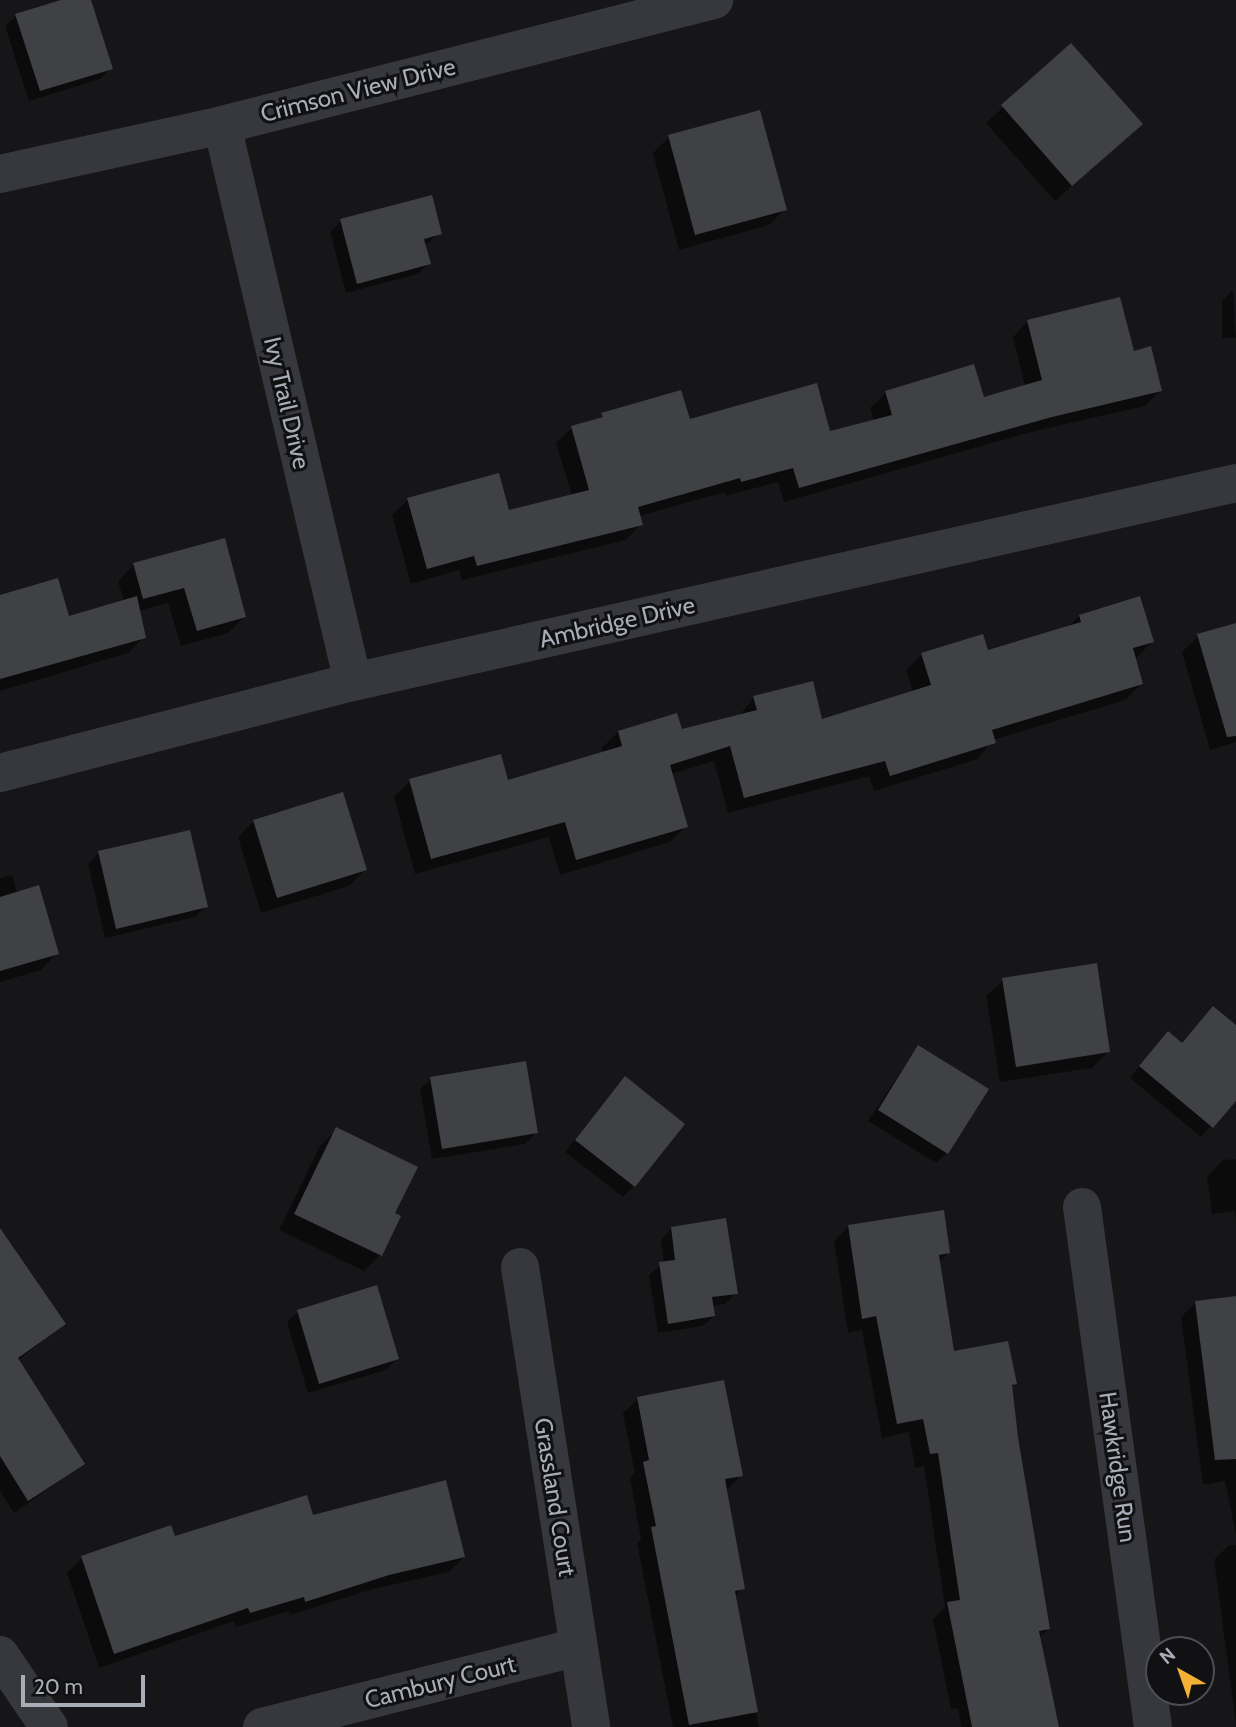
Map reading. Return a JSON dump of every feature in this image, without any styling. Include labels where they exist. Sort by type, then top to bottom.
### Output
[{"type":"street","name":"Crimson View Drive","points":[[0,174],[222,125],[714,0]]},
{"type":"street","name":"Ivy Trail Drive","points":[[222,125],[353,682]]},
{"type":"street","name":"Ambridge Drive","points":[[0,773],[353,682],[1236,483]]},
{"type":"street","name":"Hawkridge Run","points":[[1082,1207],[1153,1727]]},
{"type":"street","name":"Grassland Court","points":[[520,1267],[591,1727]]},
{"type":"street","name":"Cambury Court","points":[[262,1727],[578,1647]]},
{"type":"street","points":[[0,1655],[49,1727]]},
{"type":"building","points":[[61,0],[91,0],[113,69],[40,91],[15,14]]},
{"type":"building","points":[[1071,43],[1143,124],[1072,186],[1001,105]]},
{"type":"building","points":[[760,110],[787,210],[695,235],[668,135]]},
{"type":"building","points":[[432,195],[442,234],[424,239],[431,264],[357,284],[340,219]]},
{"type":"building","points":[[1120,297],[1134,351],[1151,346],[1162,391],[1052,417],[799,488],[793,468],[741,482],[740,478],[638,507],[643,525],[477,566],[474,556],[427,569],[407,498],[499,473],[509,510],[589,490],[571,426],[603,417],[601,413],[681,390],[690,419],[817,383],[830,431],[892,415],[885,391],[974,364],[984,397],[1042,380],[1027,320]]},
{"type":"building","points":[[225,538],[246,617],[197,631],[184,588],[143,599],[133,563]]},
{"type":"building","points":[[58,578],[69,616],[137,596],[146,638],[0,679],[0,595]]},
{"type":"building","points":[[1140,596],[1154,642],[1133,648],[1143,684],[992,730],[996,743],[890,776],[885,761],[744,798],[730,746],[670,765],[688,827],[576,860],[565,822],[431,859],[409,779],[501,754],[508,780],[622,746],[618,731],[677,713],[682,729],[757,710],[753,696],[813,681],[822,719],[931,685],[921,653],[983,634],[988,650],[1081,622],[1079,615]]},
{"type":"building","points":[[1236,623],[1236,736],[1227,737],[1197,634]]},
{"type":"building","points":[[343,792],[367,870],[277,898],[253,820]]},
{"type":"building","points":[[190,830],[208,907],[116,929],[98,851]]},
{"type":"building","points":[[39,885],[59,954],[0,971],[0,897]]},
{"type":"building","points":[[1097,963],[1110,1052],[1016,1067],[1002,978]]},
{"type":"building","points":[[1213,1006],[1236,1025],[1236,1101],[1213,1128],[1139,1066],[1168,1031],[1182,1043]]},
{"type":"building","points":[[918,1045],[989,1089],[948,1154],[878,1110]]},
{"type":"building","points":[[526,1061],[538,1133],[442,1149],[430,1077]]},
{"type":"building","points":[[625,1076],[685,1124],[635,1187],[575,1140]]},
{"type":"building","points":[[336,1127],[418,1167],[395,1213],[401,1216],[382,1256],[294,1214]]},
{"type":"building","points":[[944,1210],[950,1253],[939,1255],[954,1351],[1008,1341],[1017,1384],[1012,1385],[1018,1437],[1050,1629],[1039,1631],[1059,1727],[972,1727],[947,1602],[960,1600],[938,1453],[930,1454],[923,1419],[897,1424],[876,1316],[862,1319],[848,1225]]},
{"type":"building","points":[[726,1218],[738,1294],[712,1297],[715,1316],[668,1324],[659,1262],[675,1260],[671,1227]]},
{"type":"building","points":[[0,1228],[66,1324],[18,1358],[85,1464],[28,1501],[0,1456]]},
{"type":"building","points":[[377,1285],[399,1359],[319,1384],[297,1310]]},
{"type":"building","points":[[1236,1296],[1236,1459],[1215,1460],[1195,1301]]},
{"type":"building","points":[[724,1380],[743,1476],[725,1479],[745,1589],[735,1591],[758,1712],[689,1725],[651,1527],[656,1526],[643,1462],[649,1460],[637,1397]]},
{"type":"building","points":[[446,1480],[465,1557],[389,1575],[305,1602],[304,1597],[250,1613],[248,1608],[114,1654],[81,1556],[171,1525],[175,1536],[307,1495],[313,1515]]}]
